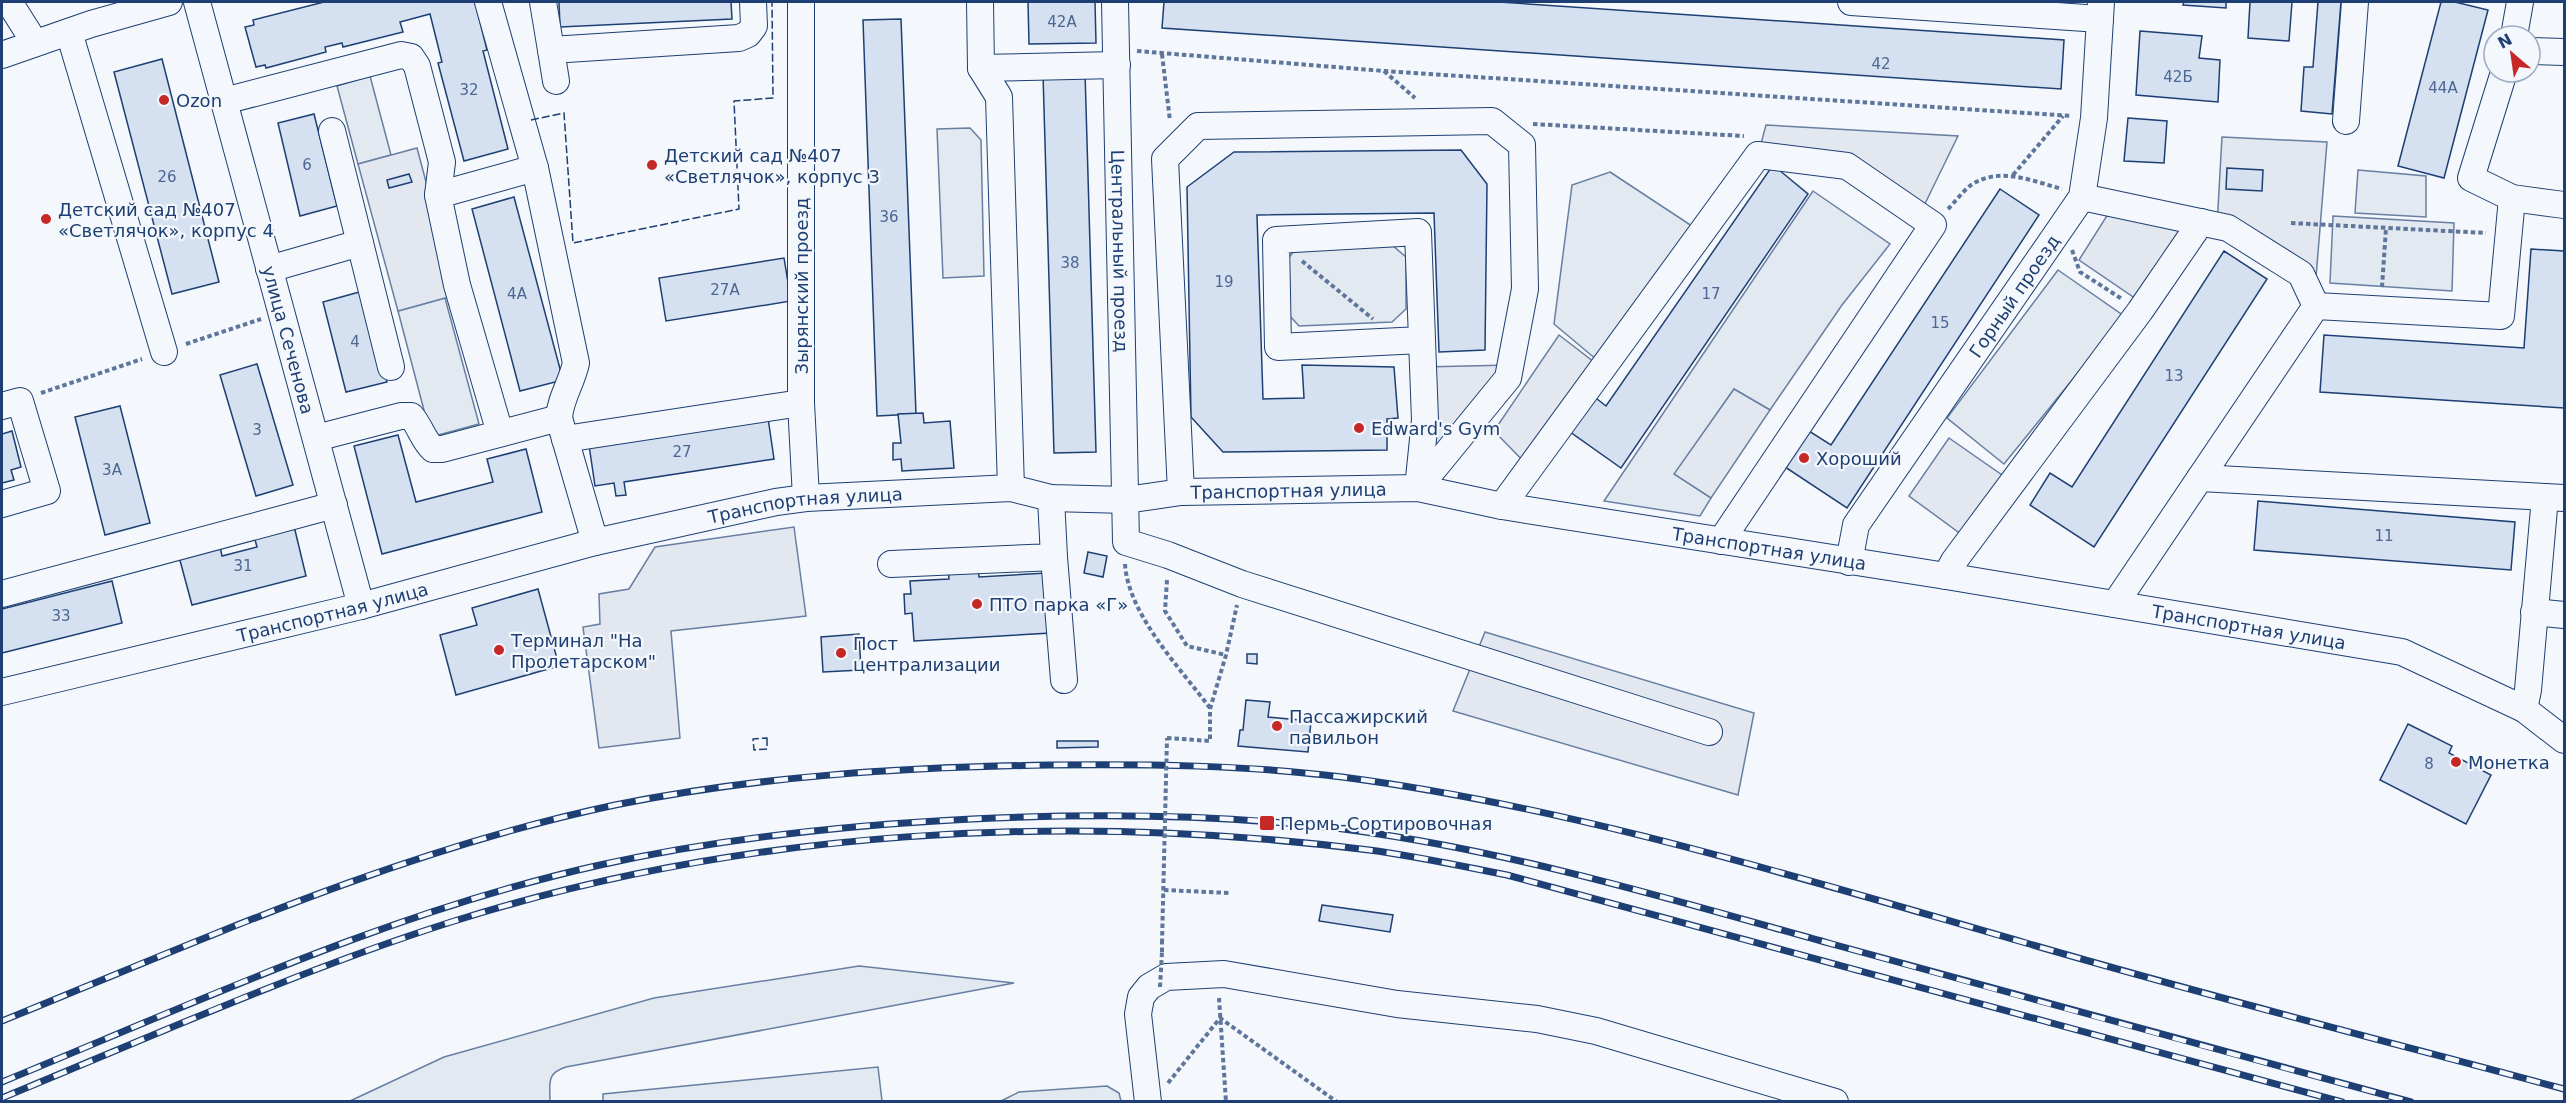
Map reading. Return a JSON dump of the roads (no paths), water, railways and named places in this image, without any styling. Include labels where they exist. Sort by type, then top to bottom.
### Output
[{"type":"street","points":[[9,2],[35,43]]},
{"type":"street","points":[[2,55],[35,43],[81,19],[170,2]]},
{"type":"street","name":"улица Сеченова","points":[[196,2],[361,606]]},
{"type":"street","points":[[488,2],[535,168],[576,363],[562,428],[595,542]]},
{"type":"street","points":[[543,2],[556,81]]},
{"type":"street","points":[[551,50],[739,38],[748,34],[754,26],[753,2]]},
{"type":"street","name":"Зырянский проезд","points":[[801,2],[801,403],[806,498]]},
{"type":"street","points":[[980,2],[981,68],[999,97],[1011,488]]},
{"type":"street","name":"Центральный проезд","points":[[1115,2],[1126,542],[1168,555],[1242,584],[1709,732]]},
{"type":"street","points":[[1851,2],[2100,10]]},
{"type":"street","points":[[2346,121],[2355,2]]},
{"type":"street","points":[[2516,24],[2520,2]]},
{"type":"street","name":"Горный проезд","points":[[1849,562],[1856,525],[2082,197],[2094,118],[2100,10]]},
{"type":"street","points":[[81,19],[164,352]]},
{"type":"street","points":[[2542,51],[2565,52]]},
{"type":"street","points":[[224,101],[401,55],[411,57],[417,66],[442,162],[438,195],[457,285],[500,433]]},
{"type":"street","points":[[981,68],[1116,57]]},
{"type":"street","points":[[2500,84],[2471,178],[2512,198],[2565,205]]},
{"type":"street","points":[[1181,492],[1165,159],[1198,126],[1492,121],[1522,146],[1525,289],[1508,378],[1418,488]]},
{"type":"street","points":[[332,131],[391,367]]},
{"type":"street","points":[[1502,506],[1758,155],[1846,166],[1933,225],[1721,541]]},
{"type":"street","points":[[438,195],[535,168]]},
{"type":"street","points":[[2082,197],[2228,228],[2301,274],[2316,306]]},
{"type":"street","points":[[2316,306],[2501,316],[2512,198]]},
{"type":"street","points":[[1946,576],[1954,561],[2140,311],[2201,222]]},
{"type":"street","points":[[1410,340],[1278,346],[1276,240],[1418,232],[1410,340],[1425,420],[1418,488]]},
{"type":"street","points":[[269,269],[360,243]]},
{"type":"street","points":[[2115,604],[2316,306]]},
{"type":"street","points":[[2,406],[21,401],[47,490],[2,504]]},
{"type":"street","points":[[316,438],[402,416],[411,416],[433,449],[442,449],[500,433],[801,403]]},
{"type":"street","points":[[2200,478],[2555,497],[2534,612],[2528,690],[2524,709]]},
{"type":"street","name":"Транспортная улица","points":[[2,692],[361,606],[595,542],[744,509],[806,498],[1011,488],[1052,498],[1126,500],[1181,492],[1418,488],[1502,506],[1946,576],[2402,652],[2524,709],[2565,740]]},
{"type":"street","points":[[1052,498],[1054,557],[1064,680]]},
{"type":"street","points":[[2,594],[334,505]]},
{"type":"street","points":[[891,564],[1054,557]]},
{"type":"street","points":[[2534,612],[2565,615]]},
{"type":"street","points":[[1155,1097],[1138,1014],[1142,997],[1149,987],[1166,978],[1224,974],[1397,1004],[1557,1023],[1596,1031],[1835,1101]]},
{"type":"railway","points":[[2,1021],[227,929],[380,872],[457,846],[615,805],[777,780],[887,771],[1051,765],[1197,766],[1342,777],[1429,790],[1601,826],[1772,870],[2093,962],[2564,1089]]},
{"type":"railway","points":[[2,1082],[222,990],[371,933],[523,884],[600,865],[738,840],[878,825],[972,819],[1165,816],[1262,821],[1358,831],[1418,840],[1538,865],[1656,895],[2411,1102]]},
{"type":"railway","points":[[2,1098],[337,962],[451,922],[562,891],[676,866],[791,848],[906,837],[1022,832],[1139,832],[1254,838],[1369,850],[1507,875],[2342,1102]]},
{"type":"place","name":"Ozon","points":[[164,100]]},
{"type":"place","name":"Детский сад №407 «Светлячок», корпус 3","points":[[652,165]]},
{"type":"place","name":"Детский сад №407 «Светлячок», корпус 4","points":[[46,219]]},
{"type":"place","name":"Edward's Gym","points":[[1359,428]]},
{"type":"place","name":"Хороший","points":[[1804,458]]},
{"type":"place","name":"ПТО парка «Г»","points":[[977,604]]},
{"type":"place","name":"Терминал \"На Пролетарском\"","points":[[499,650]]},
{"type":"place","name":"Пост централизации","points":[[841,653]]},
{"type":"place","name":"Пассажирский павильон","points":[[1277,726]]},
{"type":"place","name":"Монетка","points":[[2456,762]]},
{"type":"place","name":"Пермь-Сортировочная","points":[[1267,823]]}]
